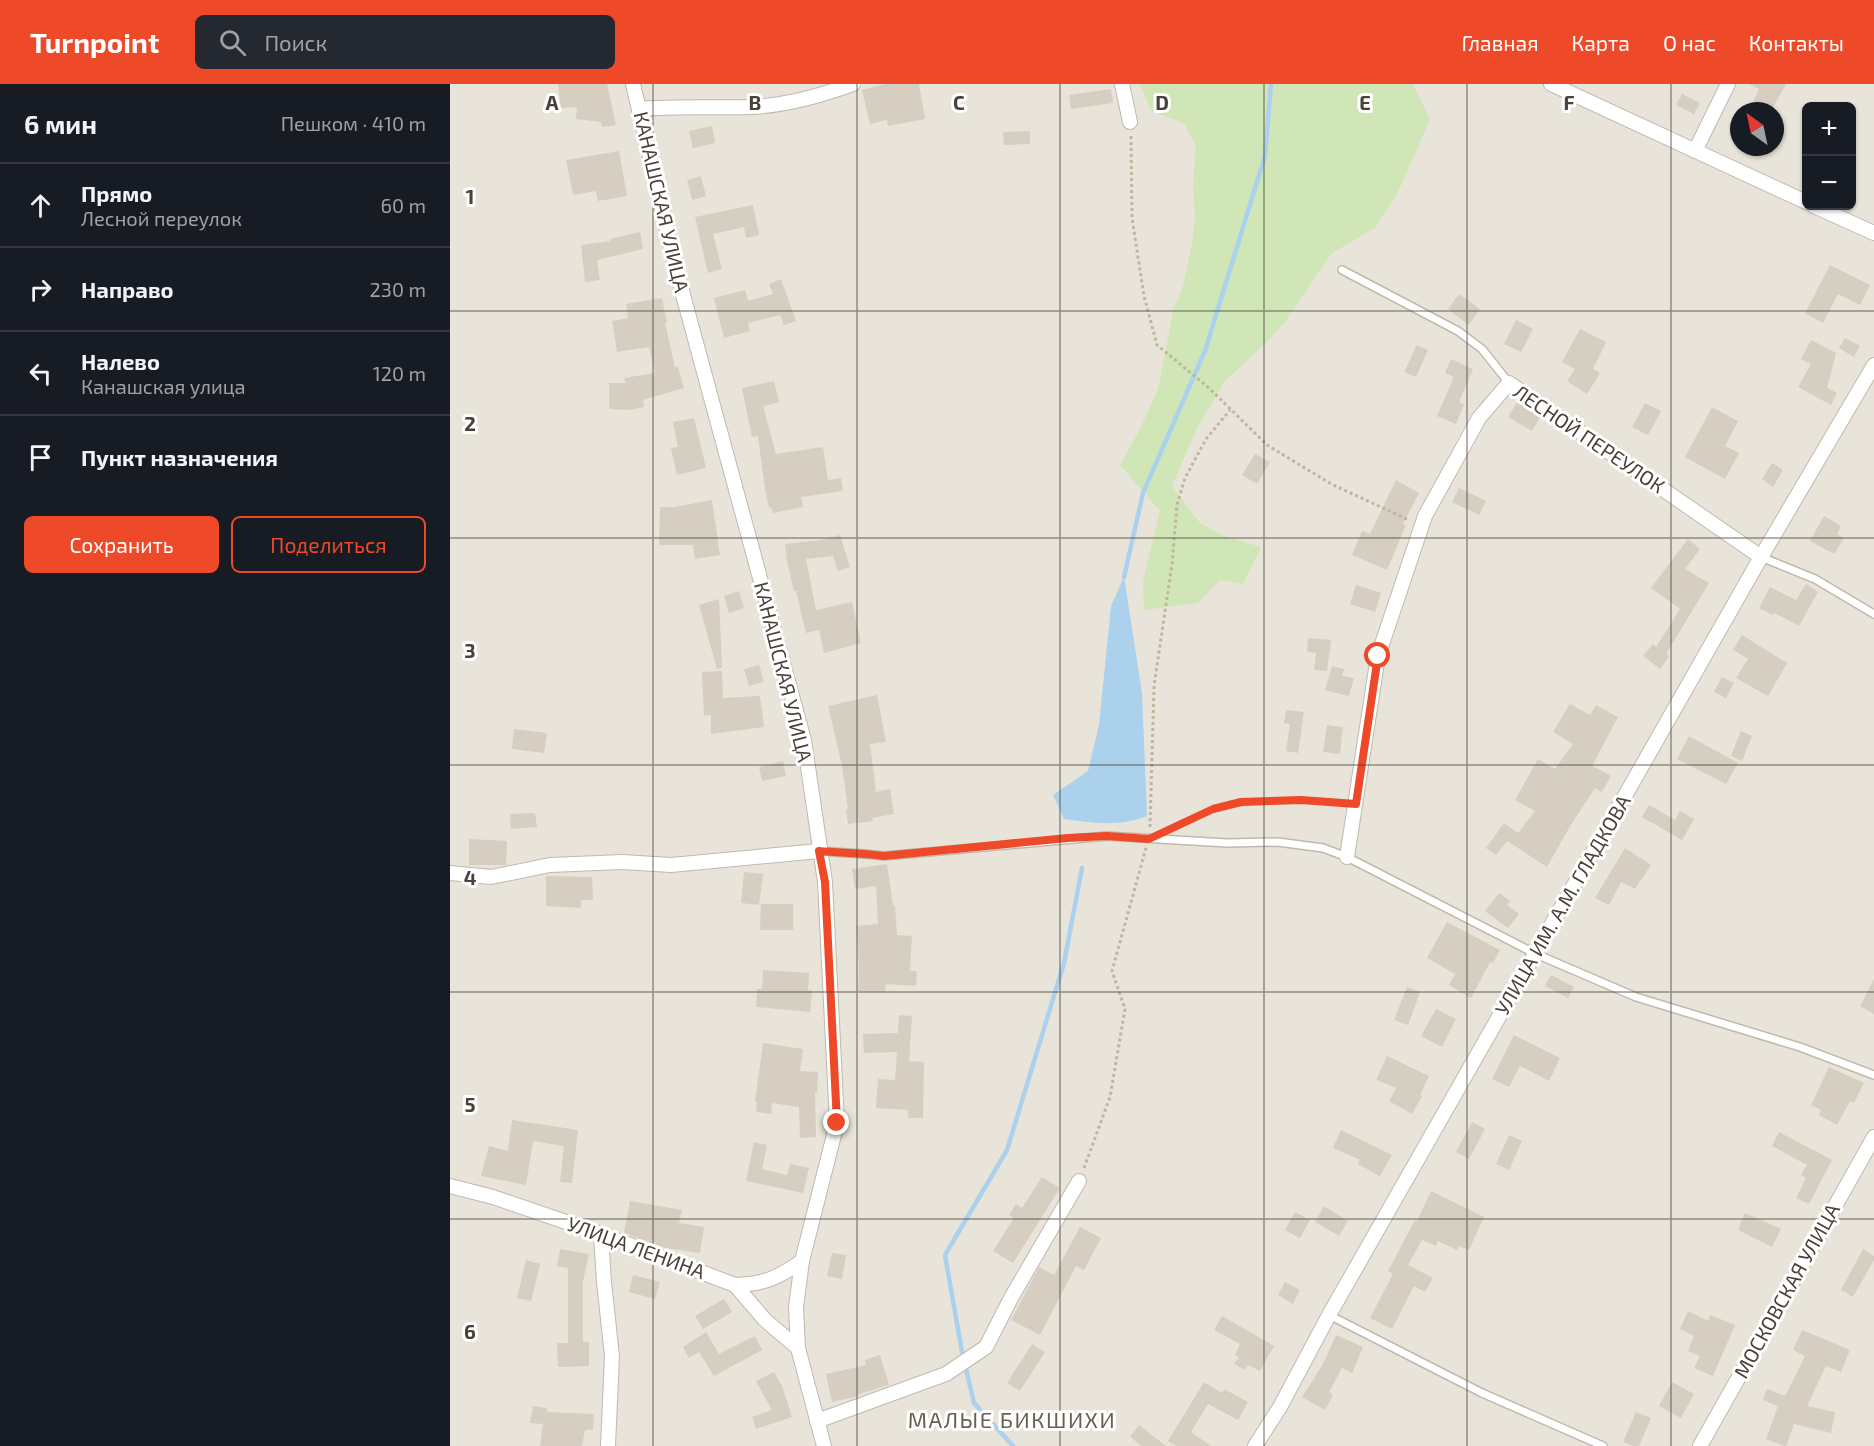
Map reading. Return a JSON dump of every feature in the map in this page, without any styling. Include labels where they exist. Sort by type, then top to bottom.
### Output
[{"type":"street","name":"КАНАШСКАЯ УЛИЦА","points":[[633,84],[679,281],[804,740],[825,882],[837,1123],[802,1261],[796,1307],[798,1348],[824,1446]]},
{"type":"street","points":[[639,109],[751,107],[793,101],[853,84]]},
{"type":"street","points":[[1122,84],[1130,122]]},
{"type":"street","points":[[1551,84],[1802,200]]},
{"type":"street","points":[[1695,151],[1728,84]]},
{"type":"street","points":[[1823,210],[1874,233]]},
{"type":"street","name":"УЛИЦА ИМ. А.М. ГЛАДКОВА","points":[[1255,1446],[1280,1407],[1329,1315],[1761,557],[1874,365]]},
{"type":"street","name":"ЛЕСНОЙ ПЕРЕУЛОК","points":[[1347,857],[1378,656],[1421,525],[1479,418],[1509,383],[1761,557]]},
{"type":"street","points":[[450,873],[491,877],[550,864],[622,862],[671,865],[819,851]]},
{"type":"street","name":"МОСКОВСКАЯ УЛИЦА","points":[[1700,1446],[1874,1137]]},
{"type":"street","points":[[817,1421],[946,1374],[986,1347],[1011,1298],[1079,1181]]},
{"type":"street","name":"УЛИЦА ЛЕНИНА","points":[[450,1186],[493,1197],[602,1234],[735,1285],[765,1320],[798,1348]]},
{"type":"street","points":[[602,1234],[604,1281],[612,1356],[608,1446]]},
{"type":"street","points":[[735,1285],[758,1284],[781,1275],[802,1261]]},
{"type":"lane","points":[[1342,270],[1458,331],[1482,350],[1509,383]]},
{"type":"lane","points":[[1761,557],[1815,579],[1874,614]]},
{"type":"lane","points":[[819,851],[842,854],[856,852],[884,856],[1107,836],[1227,843],[1278,842],[1323,848],[1347,857],[1536,954],[1636,997],[1800,1047],[1874,1075]]},
{"type":"lane","points":[[1329,1315],[1482,1393],[1603,1446]]},
{"type":"path","points":[[1130,122],[1132,218],[1144,297],[1156,345],[1209,388],[1267,445],[1332,485],[1421,525]]},
{"type":"path","points":[[1079,1181],[1110,1097],[1125,1009],[1112,971],[1149,839],[1152,814],[1154,686],[1172,564],[1177,505],[1185,478],[1206,439],[1230,410]]},
{"type":"path","points":[[1149,839],[1213,809],[1241,802],[1301,800],[1356,804]]},
{"type":"shaded area","name":"МАЛЫЕ БИКШИХИ","points":[[450,84],[1874,84],[1874,1446],[450,1446]]},
{"type":"green space","points":[[1140,84],[1413,84],[1430,119],[1399,190],[1375,228],[1332,253],[1284,323],[1225,381],[1196,430],[1172,486],[1200,523],[1222,535],[1261,547],[1243,584],[1220,580],[1198,603],[1144,610],[1143,581],[1160,511],[1120,465],[1158,389],[1173,311],[1182,290],[1195,218],[1193,184],[1196,147],[1184,123],[1151,111]]},
{"type":"water","points":[[1124,577],[1142,693],[1147,816],[1116,823],[1064,819],[1053,795],[1088,771],[1099,725],[1111,606]]},
{"type":"building","points":[[558,84],[607,84],[616,125],[602,127],[601,122],[576,119],[577,107],[561,108]]},
{"type":"building","points":[[886,84],[919,84],[925,119],[888,126],[887,120],[870,124],[862,90]]},
{"type":"building","points":[[1749,84],[1786,84],[1776,102],[1753,102],[1759,89]]},
{"type":"building","points":[[1111,89],[1113,103],[1071,109],[1069,95]]},
{"type":"building","points":[[1682,94],[1700,103],[1694,114],[1676,105]]},
{"type":"building","points":[[712,126],[715,143],[693,148],[689,131]]},
{"type":"building","points":[[1030,131],[1030,144],[1004,145],[1003,132]]},
{"type":"building","points":[[619,151],[627,196],[598,201],[596,191],[573,195],[566,160]]},
{"type":"building","points":[[701,176],[706,196],[692,200],[687,180]]},
{"type":"building","points":[[753,205],[759,235],[746,238],[744,227],[713,234],[722,269],[708,273],[695,217]]},
{"type":"building","points":[[640,232],[643,249],[597,260],[600,280],[585,282],[581,245],[610,241],[610,239]]},
{"type":"building","points":[[1830,265],[1870,285],[1860,305],[1838,294],[1823,323],[1805,313]]},
{"type":"building","points":[[781,279],[796,321],[784,325],[780,315],[748,323],[750,331],[724,338],[714,298],[745,290],[748,301],[773,294],[769,284]]},
{"type":"building","points":[[1459,294],[1480,309],[1469,325],[1448,309]]},
{"type":"building","points":[[662,298],[675,367],[678,367],[684,388],[643,400],[644,407],[630,410],[609,409],[609,383],[626,383],[624,378],[655,373],[649,347],[617,352],[612,321],[628,318],[626,304]]},
{"type":"building","points":[[1516,320],[1533,329],[1521,352],[1504,344]]},
{"type":"building","points":[[1580,329],[1606,342],[1593,369],[1600,373],[1587,394],[1567,381],[1575,369],[1562,362]]},
{"type":"building","points":[[1845,338],[1860,346],[1854,357],[1839,348]]},
{"type":"building","points":[[1811,340],[1836,353],[1827,388],[1837,393],[1831,405],[1798,387],[1811,364],[1801,359]]},
{"type":"building","points":[[1417,345],[1428,350],[1416,377],[1404,372]]},
{"type":"building","points":[[1451,359],[1473,369],[1459,402],[1464,404],[1456,424],[1437,416],[1454,377],[1445,373]]},
{"type":"building","points":[[774,381],[779,402],[763,406],[776,454],[823,447],[828,480],[841,478],[843,491],[801,497],[803,507],[773,513],[771,507],[769,508],[765,489],[758,436],[752,437],[742,388]]},
{"type":"building","points":[[1518,401],[1541,416],[1532,431],[1508,417]]},
{"type":"building","points":[[1645,403],[1661,411],[1648,435],[1632,427]]},
{"type":"building","points":[[1712,407],[1738,421],[1725,446],[1739,453],[1725,479],[1685,457]]},
{"type":"building","points":[[694,418],[706,468],[677,475],[671,448],[678,447],[673,422]]},
{"type":"building","points":[[1255,454],[1270,462],[1257,484],[1242,475]]},
{"type":"building","points":[[1772,463],[1783,470],[1773,487],[1762,479]]},
{"type":"building","points":[[1396,480],[1419,493],[1403,524],[1406,525],[1387,570],[1352,555],[1362,531],[1370,534]]},
{"type":"building","points":[[1459,488],[1486,501],[1479,515],[1452,502]]},
{"type":"building","points":[[712,500],[720,555],[695,559],[693,545],[659,545],[660,507],[674,507]]},
{"type":"building","points":[[1824,516],[1841,526],[1837,534],[1844,538],[1834,554],[1810,541]]},
{"type":"building","points":[[840,535],[850,567],[838,571],[833,556],[806,559],[816,610],[852,602],[861,643],[824,653],[819,630],[806,633],[796,591],[794,591],[785,544],[821,540]]},
{"type":"building","points":[[1688,539],[1700,549],[1685,569],[1709,583],[1666,654],[1669,656],[1660,669],[1643,656],[1653,644],[1656,647],[1680,609],[1651,588]]},
{"type":"building","points":[[1806,584],[1818,592],[1799,626],[1759,608],[1770,587],[1796,600]]},
{"type":"building","points":[[1356,585],[1381,593],[1375,612],[1350,604]]},
{"type":"building","points":[[739,591],[744,608],[729,613],[724,596]]},
{"type":"building","points":[[719,599],[722,668],[717,669],[699,605]]},
{"type":"building","points":[[1742,635],[1787,663],[1768,696],[1736,678],[1748,659],[1733,650]]},
{"type":"building","points":[[1308,638],[1331,640],[1327,671],[1314,670],[1316,653],[1307,652]]},
{"type":"building","points":[[759,665],[764,682],[749,686],[744,669]]},
{"type":"building","points":[[1332,666],[1344,669],[1342,676],[1354,678],[1349,696],[1325,690]]},
{"type":"building","points":[[722,671],[723,698],[760,696],[764,727],[711,734],[711,715],[704,716],[702,672]]},
{"type":"building","points":[[1722,677],[1734,683],[1726,698],[1714,692]]},
{"type":"building","points":[[877,695],[886,742],[870,744],[876,792],[890,789],[894,814],[872,818],[873,821],[848,824],[842,765],[828,706]]},
{"type":"building","points":[[1570,704],[1590,715],[1596,705],[1618,717],[1592,766],[1611,776],[1602,792],[1595,788],[1547,867],[1507,841],[1496,855],[1486,848],[1504,823],[1518,833],[1535,811],[1515,800],[1538,759],[1555,769],[1573,744],[1553,732]]},
{"type":"building","points":[[1286,710],[1304,712],[1298,753],[1286,751],[1290,724],[1284,723]]},
{"type":"building","points":[[1327,725],[1343,727],[1340,754],[1323,752]]},
{"type":"building","points":[[514,729],[547,733],[544,753],[512,749]]},
{"type":"building","points":[[1741,731],[1752,736],[1742,761],[1731,756]]},
{"type":"building","points":[[1689,736],[1738,763],[1726,784],[1677,759]]},
{"type":"building","points":[[783,761],[786,776],[762,781],[759,767]]},
{"type":"building","points":[[1649,805],[1675,820],[1680,811],[1694,819],[1682,840],[1642,817]]},
{"type":"building","points":[[535,813],[537,827],[511,829],[510,814]]},
{"type":"building","points":[[469,839],[507,841],[506,865],[469,865]]},
{"type":"building","points":[[1625,848],[1651,865],[1635,889],[1621,882],[1609,905],[1595,898]]},
{"type":"building","points":[[887,864],[893,906],[895,906],[897,935],[912,936],[910,971],[917,971],[916,986],[886,984],[885,992],[858,991],[856,926],[878,924],[876,886],[855,889],[852,869]]},
{"type":"building","points":[[744,872],[763,874],[759,905],[741,903]]},
{"type":"building","points":[[546,876],[592,877],[593,900],[581,900],[581,908],[546,906]]},
{"type":"building","points":[[1499,893],[1510,901],[1507,905],[1519,914],[1508,928],[1485,911]]},
{"type":"building","points":[[761,904],[793,904],[793,930],[760,930]]},
{"type":"building","points":[[1447,922],[1500,950],[1493,963],[1490,962],[1471,998],[1449,985],[1455,974],[1427,958]]},
{"type":"building","points":[[763,970],[809,973],[808,990],[812,990],[810,1012],[756,1007],[757,989],[762,989]]},
{"type":"building","points":[[1551,975],[1574,987],[1568,998],[1545,986]]},
{"type":"building","points":[[1874,979],[1874,1014],[1860,1006]]},
{"type":"building","points":[[1407,987],[1420,992],[1408,1025],[1394,1020]]},
{"type":"building","points":[[1436,1009],[1456,1019],[1442,1047],[1421,1036]]},
{"type":"building","points":[[899,1015],[912,1016],[909,1061],[924,1062],[923,1118],[908,1118],[908,1110],[876,1108],[878,1079],[895,1080],[897,1052],[864,1053],[863,1034],[898,1033]]},
{"type":"building","points":[[1514,1035],[1560,1058],[1549,1081],[1520,1066],[1509,1087],[1492,1079]]},
{"type":"building","points":[[763,1043],[803,1049],[800,1071],[818,1072],[817,1093],[815,1093],[816,1137],[800,1138],[799,1107],[772,1103],[771,1114],[756,1112],[757,1102],[755,1102]]},
{"type":"building","points":[[1387,1056],[1429,1076],[1412,1114],[1389,1101],[1396,1088],[1376,1080]]},
{"type":"building","points":[[1829,1067],[1864,1083],[1854,1103],[1850,1101],[1837,1125],[1819,1115],[1821,1110],[1811,1105]]},
{"type":"building","points":[[512,1120],[578,1130],[572,1183],[560,1182],[564,1146],[533,1141],[526,1185],[481,1176],[489,1146],[508,1151]]},
{"type":"building","points":[[1472,1122],[1485,1129],[1469,1159],[1456,1152]]},
{"type":"building","points":[[1341,1130],[1392,1155],[1380,1176],[1358,1164],[1360,1160],[1333,1148]]},
{"type":"building","points":[[1779,1132],[1832,1160],[1809,1204],[1796,1198],[1806,1178],[1801,1175],[1807,1165],[1772,1146]]},
{"type":"building","points":[[1509,1135],[1522,1141],[1509,1170],[1496,1164]]},
{"type":"building","points":[[754,1142],[767,1145],[762,1169],[787,1175],[790,1164],[809,1168],[803,1193],[746,1181]]},
{"type":"building","points":[[1042,1177],[1060,1188],[1013,1263],[993,1251],[1014,1218],[1009,1215],[1016,1204],[1022,1208]]},
{"type":"building","points":[[1431,1191],[1484,1217],[1469,1250],[1459,1246],[1457,1250],[1438,1241],[1436,1246],[1422,1240],[1408,1265],[1433,1278],[1425,1292],[1414,1286],[1392,1329],[1370,1318],[1393,1274],[1388,1271],[1415,1220],[1417,1221]]},
{"type":"building","points":[[630,1201],[682,1210],[679,1223],[704,1227],[700,1253],[660,1247],[624,1233]]},
{"type":"building","points":[[1324,1206],[1348,1221],[1339,1236],[1315,1222]]},
{"type":"building","points":[[1295,1212],[1310,1220],[1300,1238],[1285,1230]]},
{"type":"building","points":[[1745,1213],[1781,1229],[1772,1247],[1738,1230]]},
{"type":"building","points":[[1080,1227],[1101,1238],[1084,1270],[1076,1266],[1040,1335],[1011,1320],[1039,1267],[1054,1275]]},
{"type":"building","points":[[560,1249],[589,1254],[583,1281],[583,1342],[589,1342],[589,1366],[558,1367],[557,1343],[568,1343],[568,1268],[557,1266]]},
{"type":"building","points":[[1863,1249],[1874,1256],[1874,1260],[1853,1297],[1841,1290]]},
{"type":"building","points":[[832,1253],[846,1255],[842,1279],[827,1276]]},
{"type":"building","points":[[526,1260],[540,1264],[531,1301],[517,1298]]},
{"type":"building","points":[[633,1275],[660,1282],[655,1299],[629,1292]]},
{"type":"building","points":[[1285,1282],[1300,1290],[1293,1304],[1278,1295]]},
{"type":"building","points":[[724,1299],[732,1312],[703,1329],[695,1316]]},
{"type":"building","points":[[1688,1311],[1708,1321],[1710,1315],[1735,1325],[1713,1376],[1694,1368],[1700,1356],[1688,1351],[1694,1336],[1680,1329]]},
{"type":"building","points":[[1222,1316],[1274,1346],[1260,1371],[1248,1365],[1245,1370],[1234,1364],[1239,1357],[1235,1355],[1240,1344],[1214,1330]]},
{"type":"building","points":[[1802,1330],[1850,1350],[1841,1372],[1826,1366],[1807,1406],[1835,1412],[1831,1433],[1794,1424],[1786,1446],[1784,1446],[1766,1439],[1778,1406],[1763,1400],[1767,1389],[1785,1396],[1805,1356],[1793,1350]]},
{"type":"building","points":[[706,1332],[719,1354],[755,1336],[762,1350],[714,1376],[699,1352],[689,1358],[683,1347]]},
{"type":"building","points":[[1336,1335],[1363,1347],[1352,1373],[1342,1368],[1329,1392],[1333,1395],[1325,1410],[1302,1397],[1323,1364]]},
{"type":"building","points":[[1032,1344],[1045,1352],[1020,1391],[1007,1383]]},
{"type":"building","points":[[880,1355],[889,1385],[859,1394],[859,1396],[832,1402],[826,1374],[866,1365],[865,1360]]},
{"type":"building","points":[[774,1372],[782,1386],[792,1417],[756,1429],[752,1417],[772,1410],[756,1381]]},
{"type":"building","points":[[1204,1382],[1222,1393],[1224,1389],[1248,1402],[1238,1420],[1208,1404],[1191,1432],[1211,1446],[1176,1446],[1168,1441]]},
{"type":"building","points":[[1672,1382],[1694,1394],[1681,1418],[1659,1406]]},
{"type":"building","points":[[533,1406],[547,1408],[547,1412],[594,1414],[593,1430],[585,1430],[582,1446],[540,1446],[543,1424],[530,1423]]},
{"type":"building","points":[[1636,1412],[1651,1418],[1639,1446],[1633,1446],[1623,1442]]},
{"type":"building","points":[[1139,1425],[1166,1446],[1142,1446],[1130,1437]]},
{"type":"waterway","points":[[1124,577],[1143,493],[1205,351],[1265,156],[1271,84]]},
{"type":"waterway","points":[[962,1352],[945,1255],[1007,1150],[1064,963],[1082,868]]},
{"type":"waterway","points":[[966,1369],[974,1403],[1013,1446]]},
{"type":"district","name":"МАЛЫЕ БИКШИХИ","points":[[1012,1420]]},
{"type":"route","points":[[837,1123],[825,882],[819,851],[842,854],[856,852],[884,856],[1068,838],[1107,836],[1149,839],[1213,809],[1241,802],[1301,800],[1356,804],[1378,656]]}]
